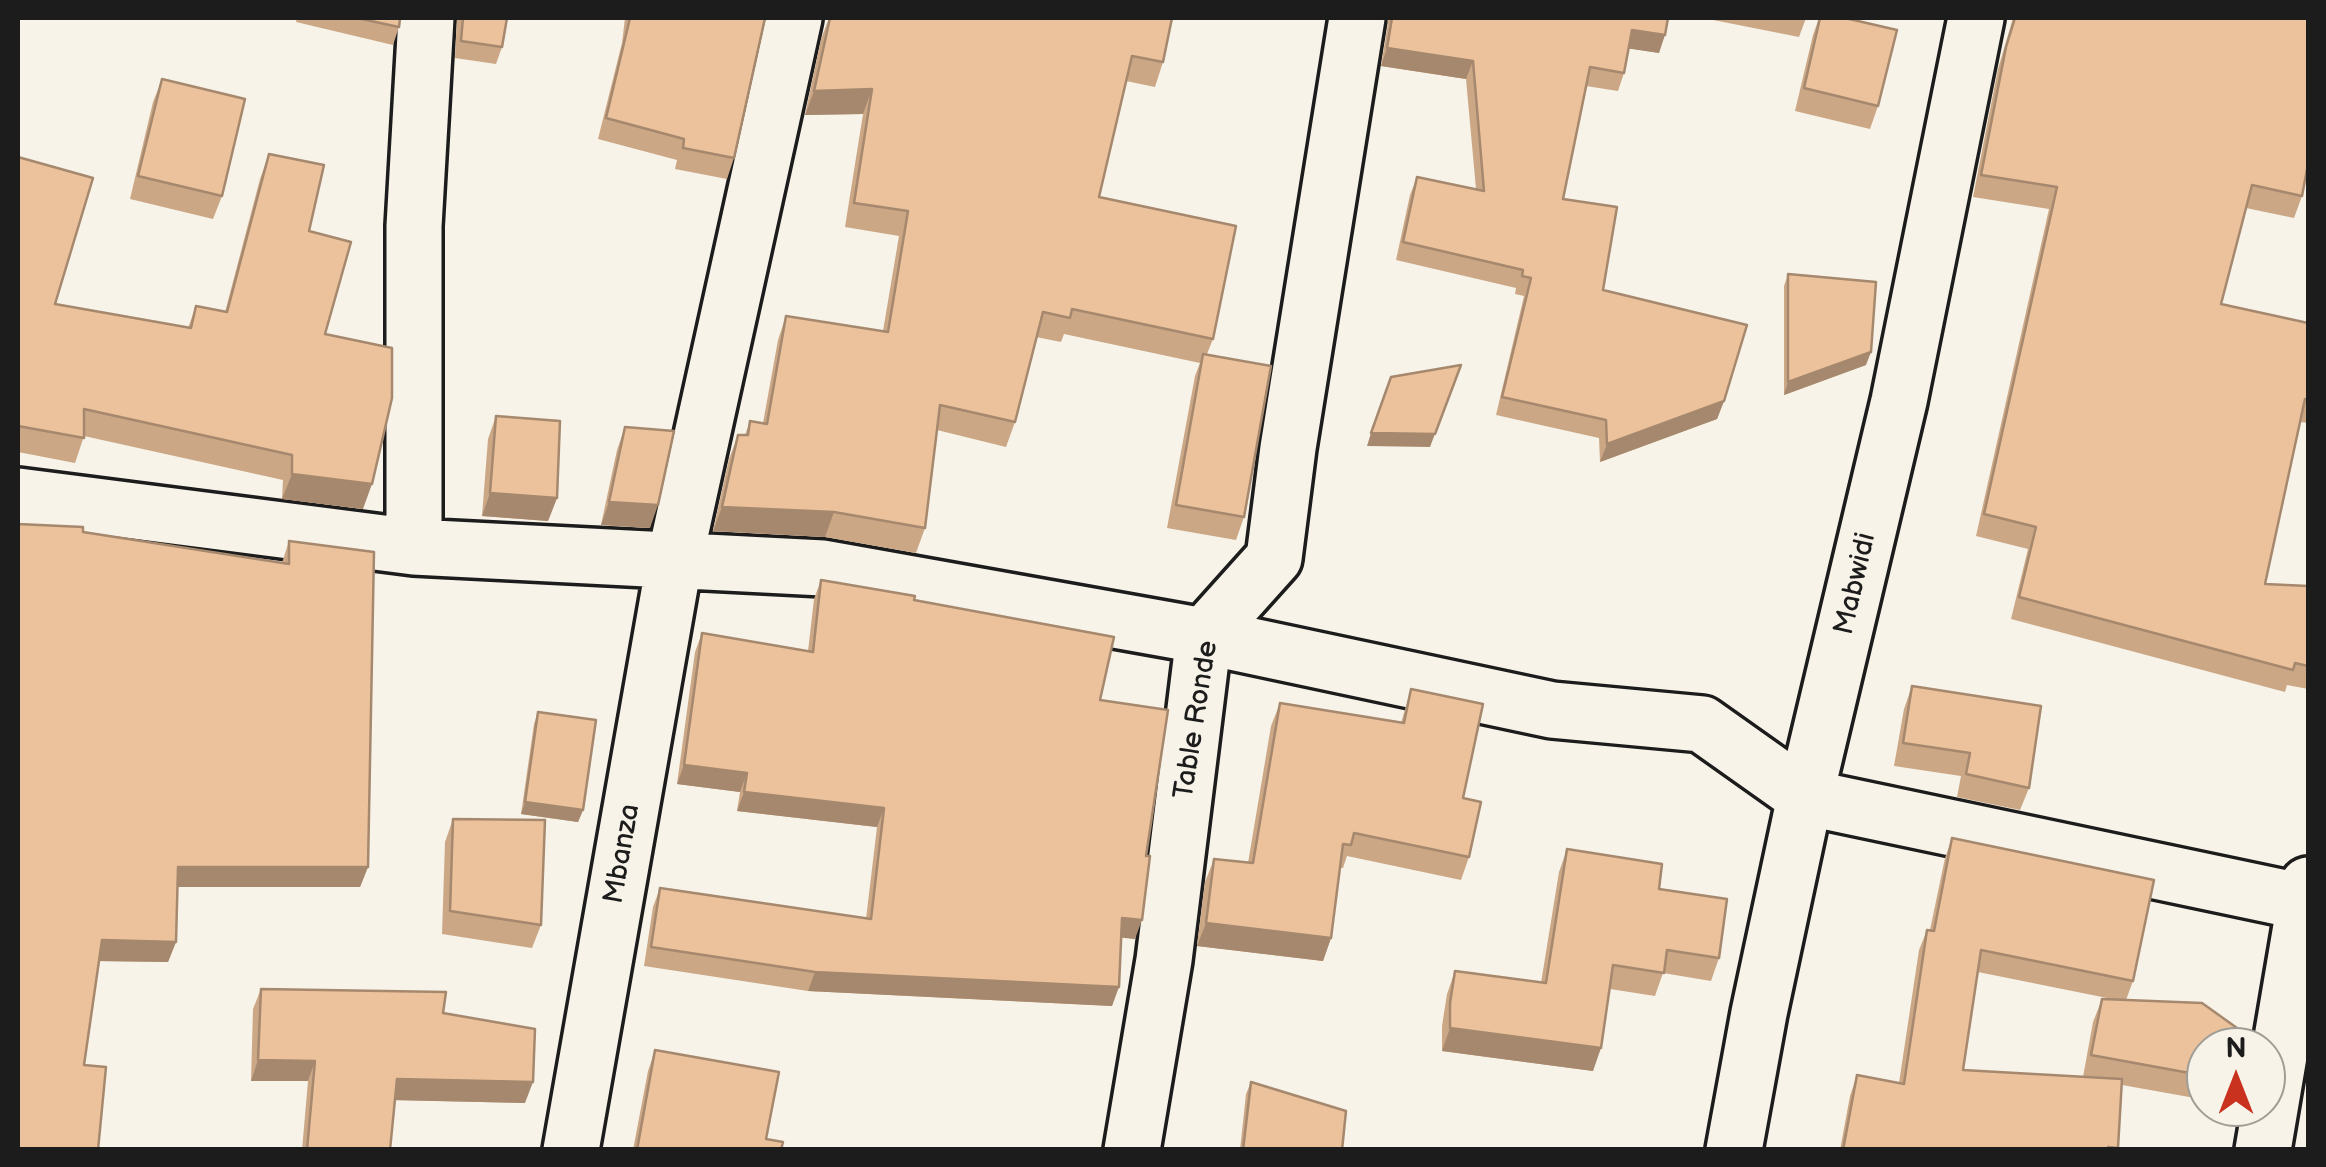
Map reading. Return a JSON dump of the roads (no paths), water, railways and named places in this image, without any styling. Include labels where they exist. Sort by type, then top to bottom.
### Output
[{"type":"street","points":[[414,547],[414,226],[426,18]]},
{"type":"street","name":"Mbanza","points":[[571,1150],[675,558],[794,18]]},
{"type":"street","name":"Table Ronde","points":[[1132,1150],[1164,960],[1204,636],[1274,558],[1357,18]]},
{"type":"street","name":"Mabwidi","points":[[1734,1150],[1805,797],[1899,401],[1976,18]]},
{"type":"street","points":[[18,496],[414,547],[824,568],[1204,636],[1552,710],[1702,724],[1805,797],[2308,897],[2263,1150]]}]
